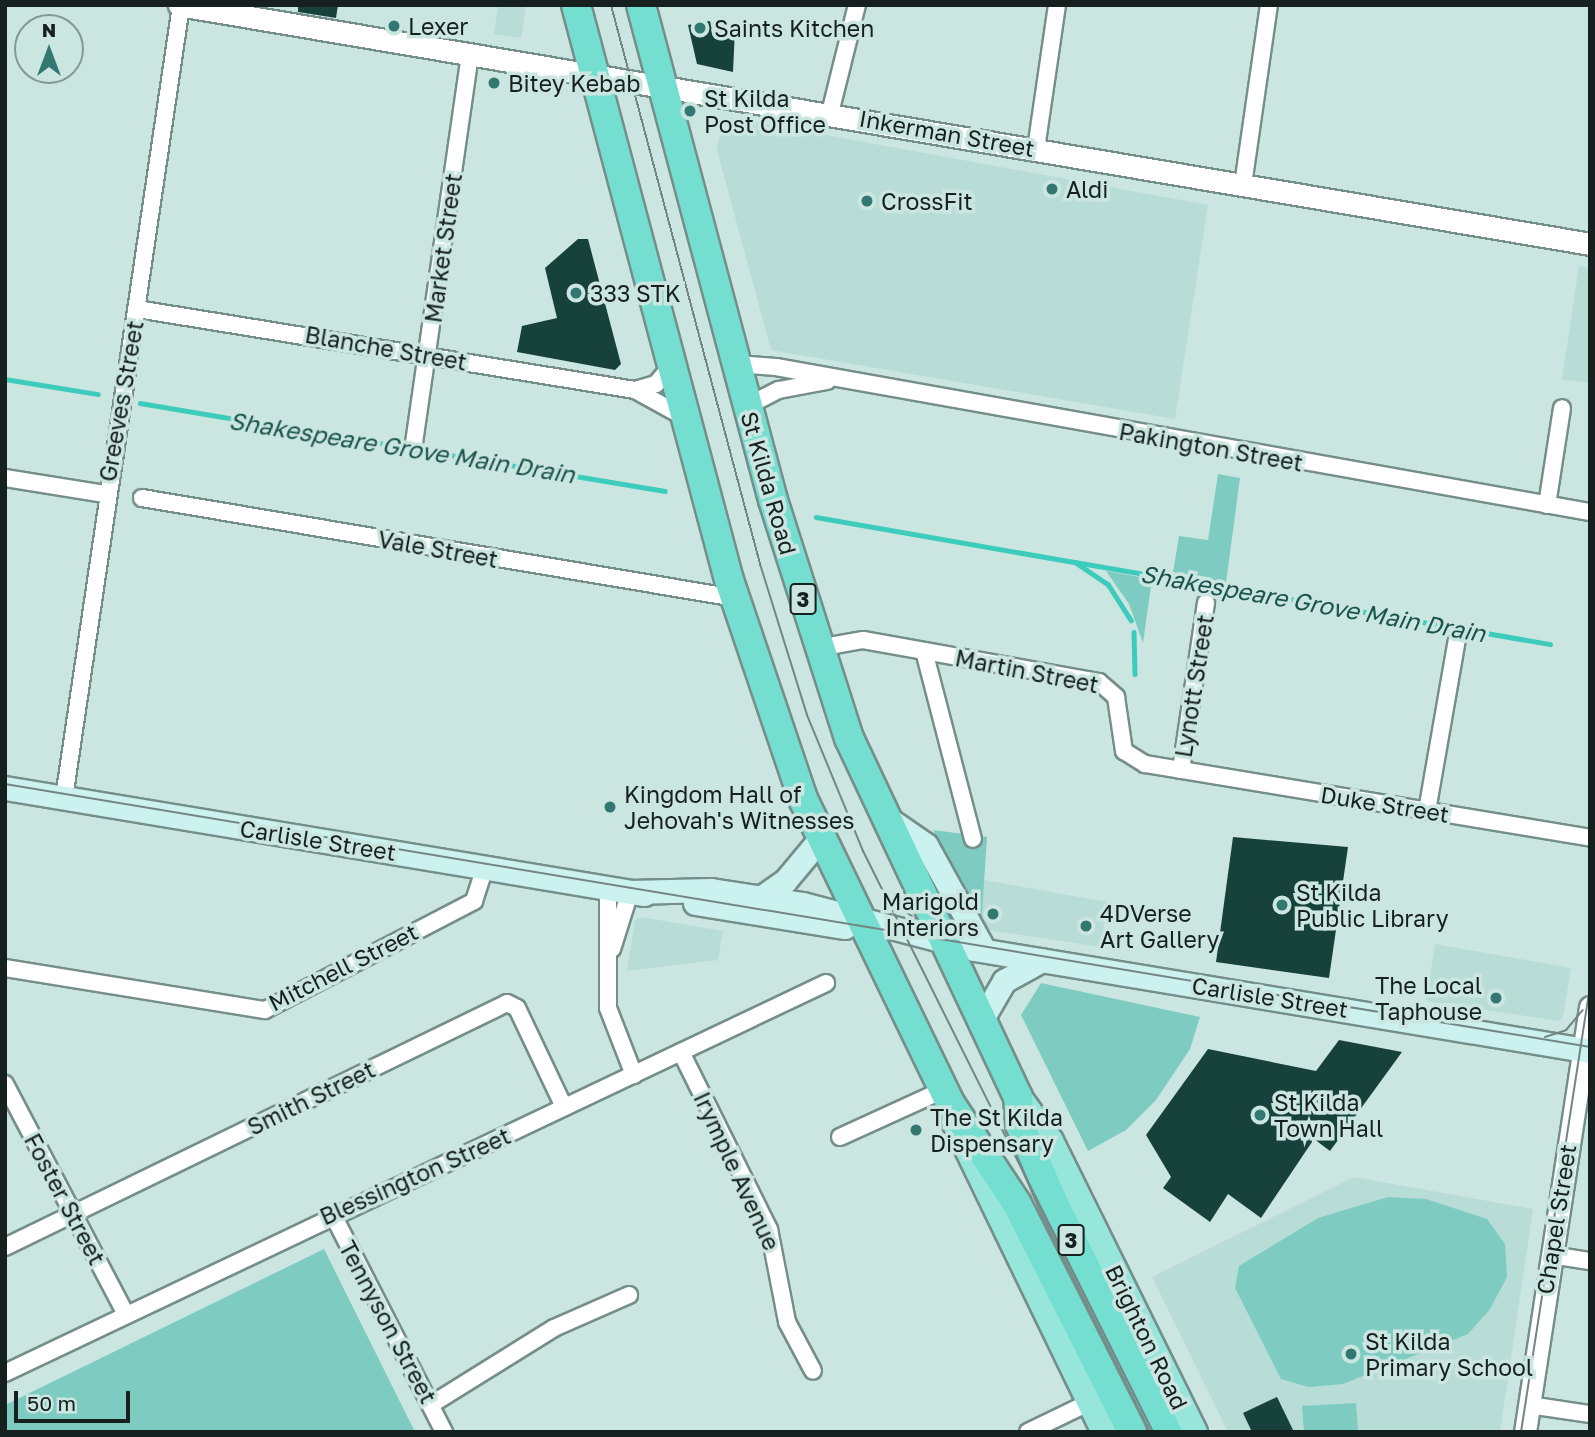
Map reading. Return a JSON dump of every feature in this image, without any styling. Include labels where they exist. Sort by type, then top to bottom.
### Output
[{"type":"highway","name":"3","points":[[576,5],[735,598],[820,839],[946,1096],[1007,1185],[1101,1397],[1132,1432]]},
{"type":"highway","name":"St Kilda Road","points":[[641,5],[747,406],[818,648],[880,814],[946,943]]},
{"type":"highway","name":"Brighton Road","points":[[946,943],[1018,1097],[1020,1125],[1064,1199],[1139,1379],[1167,1432]]},
{"type":"highway","points":[[1101,1397],[1139,1379]]},
{"type":"main road","name":"Carlisle Street","points":[[5,788],[619,890],[859,923]]},
{"type":"main road","points":[[880,814],[926,845],[984,950]]},
{"type":"main road","points":[[762,897],[785,881],[820,839]]},
{"type":"main road","name":"Carlisle Street","points":[[619,890],[698,890],[762,897],[946,943],[1586,1050]]},
{"type":"main road","points":[[982,1019],[1004,981],[1042,960]]},
{"type":"main road","points":[[946,1096],[959,1138],[1005,1231],[1101,1397],[1105,1432]]},
{"type":"main road","points":[[1005,1231],[1007,1185]]},
{"type":"main road","name":"Brighton Road","points":[[1064,1199],[1194,1432]]},
{"type":"street","points":[[830,113],[857,5]]},
{"type":"street","points":[[1036,149],[1057,5]]},
{"type":"street","points":[[1243,185],[1269,5]]},
{"type":"street","name":"Inkerman Street","points":[[190,6],[662,83],[1590,244]]},
{"type":"street","name":"Greeves Street","points":[[64,797],[105,494],[137,309],[170,82],[190,6]]},
{"type":"street","name":"Market Street","points":[[415,443],[470,53]]},
{"type":"street","name":"Blanche Street","points":[[137,309],[635,390],[686,418]]},
{"type":"street","name":"Pakington Street","points":[[736,364],[1590,512]]},
{"type":"street","points":[[635,390],[656,384],[672,365]]},
{"type":"street","name":"Pakington Street","points":[[747,406],[779,390],[833,380]]},
{"type":"street","points":[[1547,505],[1562,408]]},
{"type":"street","points":[[5,478],[105,494]]},
{"type":"street","name":"Vale Street","points":[[142,498],[735,598]]},
{"type":"street","name":"Lynott Street","points":[[1181,770],[1206,603]]},
{"type":"street","points":[[1427,811],[1457,639]]},
{"type":"street","name":"Martin Street","points":[[818,648],[855,640],[1107,685],[1119,705],[1124,751],[1136,761],[1181,770]]},
{"type":"street","points":[[924,651],[973,839]]},
{"type":"street","name":"Duke Street","points":[[1181,770],[1590,838]]},
{"type":"street","name":"Mitchell Street","points":[[5,968],[265,1010],[478,899],[485,867]]},
{"type":"street","points":[[619,890],[608,958],[610,1021],[634,1074]]},
{"type":"street","name":"Blessington Street","points":[[5,1373],[332,1213],[826,983]]},
{"type":"street","name":"Smith Street","points":[[5,1247],[507,1003],[517,1008],[564,1107]]},
{"type":"street","name":"Chapel Street","points":[[1525,1432],[1551,1255],[1586,1050],[1590,1007]]},
{"type":"street","name":"Irymple Avenue","points":[[681,1052],[769,1229],[787,1322],[813,1371]]},
{"type":"street","name":"Foster Street","points":[[5,1084],[125,1313]]},
{"type":"street","points":[[840,1137],[946,1096]]},
{"type":"street","name":"Tennyson Street","points":[[332,1213],[444,1432]]},
{"type":"street","points":[[1551,1255],[1590,1261]]},
{"type":"street","points":[[432,1404],[554,1328],[629,1295]]},
{"type":"street","points":[[1028,1432],[1101,1397]]},
{"type":"street","points":[[1529,1405],[1590,1414]]},
{"type":"shaded area","points":[[498,5],[526,5],[521,38],[494,34]]},
{"type":"shaded area","points":[[723,116],[1208,205],[1175,419],[771,350],[717,150]]},
{"type":"shaded area","points":[[1579,266],[1590,268],[1590,383],[1562,379]]},
{"type":"shaded area","points":[[1218,474],[1240,478],[1226,583],[1173,572],[1179,536],[1208,540]]},
{"type":"shaded area","points":[[1106,571],[1152,579],[1143,643],[1129,604]]},
{"type":"shaded area","points":[[933,830],[987,837],[981,929],[972,911]]},
{"type":"shaded area","points":[[984,880],[1107,902],[1101,947],[981,929]]},
{"type":"shaded area","points":[[641,917],[723,931],[718,960],[627,971],[635,920]]},
{"type":"shaded area","points":[[1435,944],[1571,968],[1563,1017],[1559,1021],[1426,1001]]},
{"type":"shaded area","points":[[1041,983],[1200,1017],[1190,1049],[1156,1100],[1126,1130],[1088,1151],[1021,1015]]},
{"type":"shaded area","name":"St Kilda Primary School","points":[[1354,1177],[1533,1209],[1500,1432],[1228,1432],[1152,1277]]},
{"type":"shaded area","points":[[1388,1197],[1426,1199],[1487,1219],[1505,1244],[1507,1277],[1490,1309],[1468,1334],[1343,1384],[1308,1387],[1281,1379],[1235,1288],[1239,1266],[1318,1218]]},
{"type":"shaded area","points":[[324,1249],[415,1432],[5,1432],[5,1405]]},
{"type":"shaded area","points":[[1356,1403],[1358,1430],[1304,1432],[1302,1406]]},
{"type":"building","points":[[298,5],[338,5],[336,18],[298,12]]},
{"type":"building","points":[[710,21],[713,36],[735,29],[733,72],[697,64],[688,25]]},
{"type":"building","name":"333 STK","points":[[578,239],[588,239],[621,364],[615,370],[517,352],[522,326],[557,318],[545,268]]},
{"type":"building","name":"St Kilda Public Library","points":[[1233,837],[1348,847],[1329,978],[1216,962]]},
{"type":"building","name":"St Kilda Town Hall","points":[[1339,1040],[1402,1052],[1330,1151],[1314,1139],[1261,1218],[1228,1194],[1210,1222],[1163,1188],[1171,1177],[1146,1135],[1208,1049],[1316,1071]]},
{"type":"building","points":[[1277,1397],[1294,1432],[1252,1432],[1243,1413]]},
{"type":"waterway","name":"Shakespeare Grove Main Drain","points":[[5,379],[98,394]]},
{"type":"waterway","name":"Shakespeare Grove Main Drain","points":[[140,403],[665,491]]},
{"type":"waterway","name":"Shakespeare Grove Main Drain","points":[[816,517],[1075,562],[1108,584],[1131,620]]},
{"type":"waterway","name":"Shakespeare Grove Main Drain","points":[[1075,562],[1550,644]]},
{"type":"waterway","points":[[1134,632],[1135,674]]},
{"type":"tram line","points":[[611,5],[760,564],[807,715],[863,851],[1153,1432]]},
{"type":"tram line","points":[[5,784],[1590,1047]]},
{"type":"tram line","points":[[894,904],[937,933]]},
{"type":"tram line","points":[[1521,1432],[1590,984]]},
{"type":"tram line","points":[[1545,1037],[1566,1030],[1583,1010]]},
{"type":"place","name":"Lexer","points":[[394,26]]},
{"type":"place","name":"Saints Kitchen","points":[[700,28]]},
{"type":"place","name":"Bitey Kebab","points":[[494,83]]},
{"type":"place","name":"St Kilda Post Office","points":[[690,111]]},
{"type":"place","name":"Aldi","points":[[1052,189]]},
{"type":"place","name":"CrossFit","points":[[867,201]]},
{"type":"place","name":"333 STK","points":[[576,293]]},
{"type":"place","name":"Kingdom Hall of Jehovah's Witnesses","points":[[610,807]]},
{"type":"place","name":"St Kilda Public Library","points":[[1282,905]]},
{"type":"place","name":"Marigold Interiors","points":[[993,914]]},
{"type":"place","name":"4DVerse Art Gallery","points":[[1086,926]]},
{"type":"place","name":"The Local Taphouse","points":[[1496,998]]},
{"type":"place","name":"St Kilda Town Hall","points":[[1260,1115]]},
{"type":"place","name":"The St Kilda Dispensary","points":[[916,1130]]},
{"type":"place","name":"St Kilda Primary School","points":[[1351,1354]]}]
